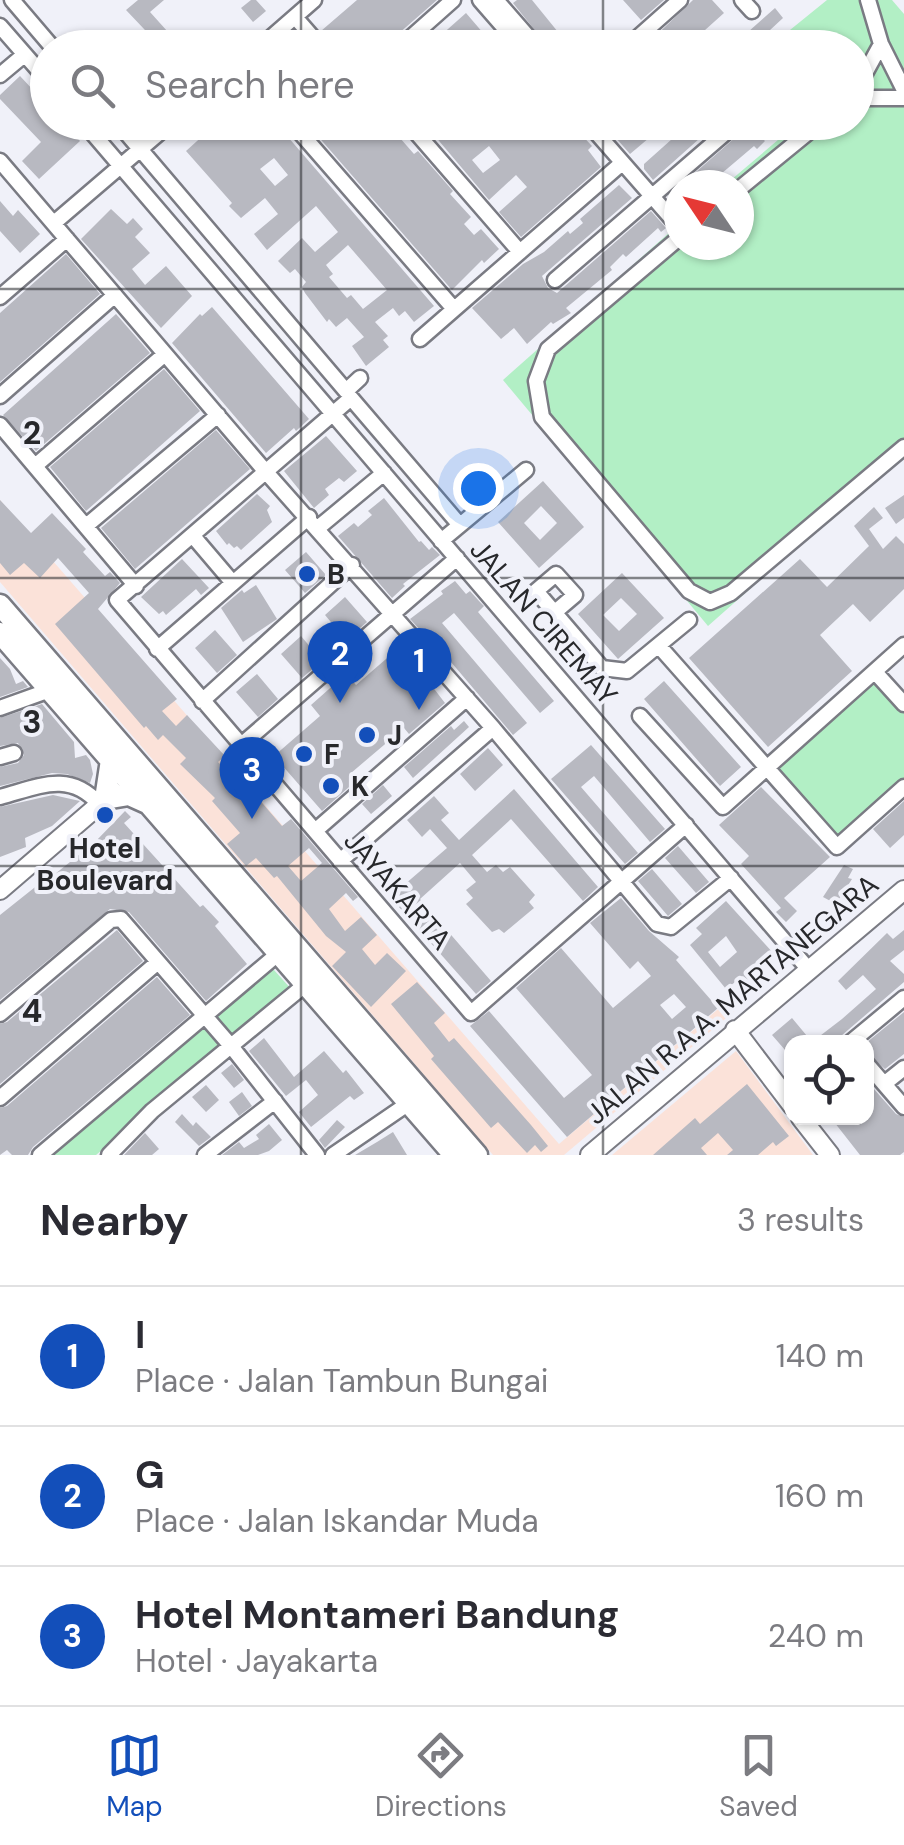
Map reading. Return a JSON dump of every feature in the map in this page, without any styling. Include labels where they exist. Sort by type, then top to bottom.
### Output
[{"type":"main road","points":[[0,605],[136,775],[477,1155]]},
{"type":"main road","points":[[0,632],[111,760],[136,775],[151,805],[447,1149]]},
{"type":"main road","points":[[102,802],[111,760]]},
{"type":"main road","points":[[0,890],[136,775]]},
{"type":"main road","points":[[102,802],[129,794],[151,805]]},
{"type":"main road","name":"JALAN R.A.A. MARTANEGARA","points":[[587,1153],[904,890]]},
{"type":"main road","points":[[735,1030],[784,1091]]},
{"type":"main road","points":[[807,1125],[830,1155]]},
{"type":"street","points":[[12,0],[38,30]]},
{"type":"street","points":[[280,30],[314,0]]},
{"type":"street","points":[[420,30],[453,0]]},
{"type":"street","points":[[480,0],[506,30]]},
{"type":"street","points":[[496,0],[522,30]]},
{"type":"street","points":[[646,30],[680,0]]},
{"type":"street","points":[[868,0],[881,44],[904,90]]},
{"type":"street","points":[[295,17],[306,30]]},
{"type":"street","points":[[0,26],[30,62]]},
{"type":"street","points":[[874,57],[881,44]]},
{"type":"street","points":[[0,75],[24,55]]},
{"type":"street","points":[[874,98],[904,98]]},
{"type":"street","name":"JALAN CIREMAY","points":[[99,140],[810,971]]},
{"type":"street","points":[[132,140],[346,391],[360,378]]},
{"type":"street","points":[[54,224],[151,140]]},
{"type":"street","points":[[307,140],[454,309]]},
{"type":"street","points":[[423,140],[520,252]]},
{"type":"street","points":[[602,140],[664,210]]},
{"type":"street","points":[[554,280],[717,140]]},
{"type":"street","points":[[754,177],[800,140]]},
{"type":"street","points":[[0,161],[266,472],[493,728],[657,924],[670,927],[731,878]]},
{"type":"street","points":[[420,339],[622,163]]},
{"type":"street","points":[[0,187],[13,176]]},
{"type":"street","points":[[0,297],[67,239]]},
{"type":"street","points":[[664,251],[548,349],[536,381],[542,417],[689,591],[710,602],[730,594],[904,447]]},
{"type":"street","points":[[0,396],[115,295]]},
{"type":"street","points":[[34,466],[165,354]]},
{"type":"street","name":"JALAN CIREMAY","points":[[334,414],[352,398],[460,524]]},
{"type":"street","points":[[0,425],[136,586],[334,414]]},
{"type":"street","points":[[86,526],[218,415]]},
{"type":"street","points":[[441,541],[526,470]]},
{"type":"street","points":[[157,648],[234,583],[384,473]]},
{"type":"street","points":[[193,536],[234,583]]},
{"type":"street","points":[[240,746],[457,558]]},
{"type":"street","points":[[202,701],[352,565]]},
{"type":"street","name":"JAYAKARTA","points":[[136,586],[117,600],[470,1013],[686,826]]},
{"type":"street","points":[[555,612],[602,668],[627,671],[689,620]]},
{"type":"street","points":[[658,646],[837,847],[904,788]]},
{"type":"street","points":[[640,716],[722,807],[904,646]]},
{"type":"street","points":[[875,672],[904,704]]},
{"type":"street","points":[[0,708],[50,690]]},
{"type":"street","points":[[314,831],[467,698]]},
{"type":"street","points":[[340,861],[493,728]]},
{"type":"street","points":[[0,797],[54,782],[82,788],[102,802]]},
{"type":"street","points":[[0,1014],[111,920],[121,919],[231,1046],[318,1155]]},
{"type":"street","points":[[40,1155],[279,953]]},
{"type":"street","points":[[0,1098],[158,962]]},
{"type":"street","points":[[109,1155],[152,1111],[306,984]]},
{"type":"street","points":[[860,1035],[904,998]]},
{"type":"street","points":[[884,1084],[904,1068]]},
{"type":"street","points":[[874,1072],[904,1107]]},
{"type":"street","points":[[205,1155],[275,1102]]},
{"type":"street","points":[[333,1155],[409,1103]]},
{"type":"shaded area","points":[[0,500],[559,1144],[730,999],[738,1008],[564,1155],[493,1155],[0,582]]},
{"type":"shaded area","points":[[736,1051],[784,1116],[784,1125],[791,1125],[813,1155],[612,1155]]},
{"type":"green space","points":[[827,0],[892,0],[904,14],[904,453],[708,626],[503,380],[664,237],[664,260],[754,260],[754,170],[743,170],[778,140],[874,140],[874,30],[790,30]]},
{"type":"green space","points":[[874,677],[904,710],[904,779],[837,839],[775,767]]},
{"type":"green space","points":[[265,960],[292,990],[96,1155],[44,1155]]},
{"type":"building","points":[[138,0],[164,0],[150,12],[166,30],[145,30],[126,10]]},
{"type":"building","points":[[251,0],[266,11],[253,22],[241,8]]},
{"type":"building","points":[[357,0],[437,0],[403,30],[322,30]]},
{"type":"building","points":[[532,0],[556,30],[535,30],[513,3]]},
{"type":"building","points":[[623,0],[664,0],[641,20]]},
{"type":"building","points":[[693,0],[712,0],[724,13],[705,30],[662,30]]},
{"type":"building","points":[[775,8],[783,18],[770,30],[750,30]]},
{"type":"building","points":[[466,13],[481,30],[447,30]]},
{"type":"building","points":[[20,76],[30,87],[30,130],[0,99]]},
{"type":"building","points":[[198,140],[291,140],[434,306],[414,322],[405,311],[399,316],[393,308],[375,322],[388,336],[383,340],[389,347],[366,366],[352,346],[364,337],[347,318],[336,327],[329,319],[327,322],[305,293],[302,287],[306,282],[295,269],[290,273],[278,261],[302,238],[315,252],[338,232],[316,206],[267,250],[254,234],[278,214],[265,198],[241,218],[229,206],[232,203],[186,151]],"holes":[[[274,158],[288,175],[275,186],[260,169]],[[348,245],[387,290],[363,309],[329,277],[333,274],[326,265]]]},
{"type":"building","points":[[321,140],[402,140],[414,154],[418,151],[453,191],[450,194],[471,217],[464,224],[474,235],[481,229],[499,249],[452,290]]},
{"type":"building","points":[[438,140],[586,140],[592,146],[588,150],[601,167],[521,237],[499,212],[527,187],[516,175],[489,200]],"holes":[[[489,146],[500,160],[483,173],[472,160]]]},
{"type":"building","points":[[618,140],[647,140],[630,154]]},
{"type":"building","points":[[671,140],[698,140],[653,180],[644,164]]},
{"type":"building","points":[[732,140],[765,141],[757,149],[754,146],[726,170],[698,170]]},
{"type":"building","points":[[80,141],[39,179],[22,161],[41,142]]},
{"type":"building","points":[[619,185],[632,198],[542,276],[548,288],[557,293],[651,211],[664,230],[661,232],[658,228],[626,257],[623,254],[610,267],[612,270],[566,308],[571,313],[551,322],[527,344],[514,328],[501,339],[472,308],[523,264],[568,231],[570,234],[583,223],[580,219]]},
{"type":"building","points":[[0,201],[13,216],[18,210],[40,234],[20,253],[0,231]]},
{"type":"building","points":[[111,209],[127,224],[133,218],[143,229],[135,237],[150,253],[132,269],[145,285],[166,266],[192,296],[161,328],[81,239]]},
{"type":"building","points":[[66,254],[100,294],[0,382],[0,313]]},
{"type":"building","points":[[212,307],[309,419],[266,453],[172,343]]},
{"type":"building","points":[[116,314],[150,353],[36,451],[3,415]]},
{"type":"building","points":[[164,369],[200,411],[86,511],[50,467]]},
{"type":"building","points":[[216,430],[250,469],[135,569],[101,528]]},
{"type":"building","points":[[326,436],[357,471],[344,482],[339,478],[325,489],[329,495],[314,508],[284,471]]},
{"type":"building","points":[[543,481],[584,527],[539,568],[498,522]],"holes":[[[541,506],[557,523],[540,540],[524,523]]]},
{"type":"building","points":[[257,494],[270,506],[267,510],[272,522],[241,550],[227,545],[216,531]]},
{"type":"building","points":[[904,495],[904,518],[896,524],[885,508]]},
{"type":"building","points":[[384,498],[419,542],[440,555],[403,584],[392,598],[338,536],[354,523],[358,527],[372,515],[368,511]]},
{"type":"building","points":[[0,500],[31,533],[52,513],[105,576],[110,572],[120,583],[98,609],[177,699],[162,711],[176,726],[187,715],[225,756],[218,762],[235,779],[239,776],[282,826],[291,819],[358,897],[353,901],[346,893],[329,909],[345,931],[361,917],[377,935],[362,949],[375,965],[387,953],[406,971],[371,1007],[332,966],[346,952],[326,936],[277,876],[274,878],[256,858],[246,866],[227,844],[240,833],[212,801],[215,798],[180,764],[186,758],[163,735],[158,740],[144,728],[55,624],[89,593],[58,558],[40,578],[24,563],[10,575],[0,563]],"holes":[[[309,848],[322,863],[301,881],[288,866]]]},
{"type":"building","points":[[874,507],[883,518],[869,529],[883,549],[896,536],[904,544],[904,589],[870,622],[853,604],[820,635],[852,671],[768,747],[689,658],[800,559],[827,587],[869,546],[854,526]]},
{"type":"building","name":"B","points":[[306,552],[326,575],[305,593],[285,570]]},
{"type":"building","points":[[182,559],[209,588],[201,595],[196,589],[166,615],[163,611],[159,614],[141,597]]},
{"type":"building","points":[[622,573],[664,618],[618,659],[578,614]],"holes":[[[621,598],[637,614],[619,631],[603,615]]]},
{"type":"building","points":[[455,581],[484,606],[478,612],[554,701],[540,713],[454,613],[442,623],[527,723],[513,735],[410,619]]},
{"type":"building","points":[[256,585],[277,619],[243,642],[221,608],[242,590],[244,593]]},
{"type":"building","points":[[345,597],[367,622],[346,640],[325,615]]},
{"type":"building","points":[[215,630],[237,655],[217,673],[195,648]]},
{"type":"building","points":[[301,636],[322,661],[302,678],[281,654]]},
{"type":"building","points":[[401,646],[445,703],[409,734],[404,728],[351,773],[357,780],[322,811],[274,756],[320,716],[311,705],[346,674],[356,685]]},
{"type":"building","points":[[0,658],[16,684],[23,681],[28,687],[0,697]]},
{"type":"building","points":[[257,674],[278,699],[258,717],[236,692]]},
{"type":"building","points":[[664,681],[741,767],[720,786],[644,699]]},
{"type":"building","points":[[42,704],[74,742],[75,758],[86,755],[90,760],[90,783],[52,773],[0,786],[0,767],[18,763],[24,755],[18,743],[0,746],[0,718]]},
{"type":"building","points":[[464,721],[469,727],[413,778],[404,767],[451,726],[454,730]]},
{"type":"building","points":[[591,745],[665,829],[650,842],[594,776],[581,787],[638,853],[625,864],[551,779]]},
{"type":"building","points":[[488,748],[503,765],[475,791],[460,774]]},
{"type":"building","points":[[383,785],[392,796],[371,814],[362,804]]},
{"type":"building","points":[[761,787],[830,857],[784,898],[797,911],[786,922],[776,912],[781,908],[741,864],[749,856],[719,825]]},
{"type":"building","points":[[514,789],[598,887],[583,901],[511,819],[472,855],[487,872],[496,865],[503,872],[510,867],[535,895],[529,902],[534,908],[504,933],[499,929],[492,932],[466,904],[473,898],[466,890],[476,882],[460,863],[420,899],[491,981],[476,994],[390,897],[447,848],[430,829],[422,837],[407,820],[434,796],[449,813],[441,820],[459,840]]},
{"type":"building","points":[[53,795],[80,801],[52,826],[25,838],[26,847],[0,857],[0,807]]},
{"type":"building","points":[[904,801],[904,835],[890,848],[873,829]]},
{"type":"building","points":[[125,811],[131,817],[124,823],[200,907],[203,905],[219,922],[215,926],[247,964],[206,1001],[129,912],[110,909],[0,1000],[0,915],[44,880],[39,874],[48,866],[55,874]]},
{"type":"building","points":[[678,846],[709,882],[696,893],[665,858]]},
{"type":"building","points":[[844,865],[853,869],[848,878],[852,879],[836,904],[823,897]]},
{"type":"building","points":[[652,869],[682,904],[668,916],[638,881]]},
{"type":"building","points":[[621,898],[649,931],[679,957],[676,960],[718,1008],[567,1137],[470,1026],[489,1011],[564,1098],[592,1075],[516,988],[561,948],[613,1008],[651,976],[638,961],[630,969],[590,923]],"holes":[[[674,994],[686,1007],[672,1019],[660,1005]]]},
{"type":"building","points":[[726,901],[774,954],[758,969],[761,976],[753,984],[743,976],[726,989],[690,945],[702,934],[696,928]],"holes":[[[726,936],[737,952],[720,967],[708,952]]]},
{"type":"building","points":[[117,930],[143,961],[0,1084],[0,1024]]},
{"type":"building","points":[[904,930],[904,950],[890,961],[904,974],[904,982],[842,1035],[821,1035],[876,989],[863,975],[846,990],[838,981],[887,933],[893,939]]},
{"type":"building","points":[[157,977],[190,1015],[28,1155],[12,1155],[7,1150],[0,1155],[0,1108]]},
{"type":"building","points":[[417,982],[445,1013],[434,1023],[449,1042],[454,1038],[531,1125],[548,1146],[541,1152],[535,1145],[527,1153],[498,1122],[491,1128],[431,1059],[434,1056],[391,1004]]},
{"type":"building","points":[[904,1012],[904,1054],[885,1069],[874,1060],[874,1036]]},
{"type":"building","points":[[792,1018],[806,1035],[784,1035],[784,1049],[772,1035]]},
{"type":"building","points":[[264,1038],[294,1077],[324,1051],[364,1093],[354,1100],[350,1096],[311,1127],[299,1112],[318,1095],[306,1080],[286,1096],[249,1051]]},
{"type":"building","points":[[232,1064],[244,1080],[234,1088],[221,1073]]},
{"type":"building","points":[[747,1084],[789,1136],[776,1146],[773,1142],[758,1155],[727,1155],[733,1150],[718,1133],[701,1148],[707,1155],[653,1155],[695,1118],[700,1124]]},
{"type":"building","points":[[206,1085],[219,1100],[206,1112],[192,1097]]},
{"type":"building","points":[[874,1089],[896,1114],[904,1117],[904,1152],[860,1155],[836,1125],[874,1125]]},
{"type":"building","points":[[242,1092],[252,1106],[239,1116],[229,1102]]},
{"type":"building","points":[[182,1114],[211,1137],[199,1146],[175,1122]]},
{"type":"building","points":[[337,1120],[345,1127],[325,1148],[319,1140]]},
{"type":"building","points":[[269,1124],[282,1140],[269,1151],[258,1155],[222,1155],[239,1142],[244,1148],[259,1139],[256,1135]]},
{"type":"building","points":[[393,1132],[407,1155],[355,1155],[377,1142]]},
{"type":"building","points":[[145,1133],[159,1149],[152,1155],[124,1155]]},
{"type":"place","name":"B","points":[[307,574]]},
{"type":"place","name":"G","points":[[340,703]]},
{"type":"place","name":"I","points":[[419,710]]},
{"type":"place","name":"J","points":[[367,735]]},
{"type":"place","name":"F","points":[[304,754]]},
{"type":"place","name":"K","points":[[331,786]]},
{"type":"place","name":"Hotel Boulevard","points":[[105,815]]},
{"type":"place","name":"Hotel Montameri Bandung","points":[[252,819]]}]
